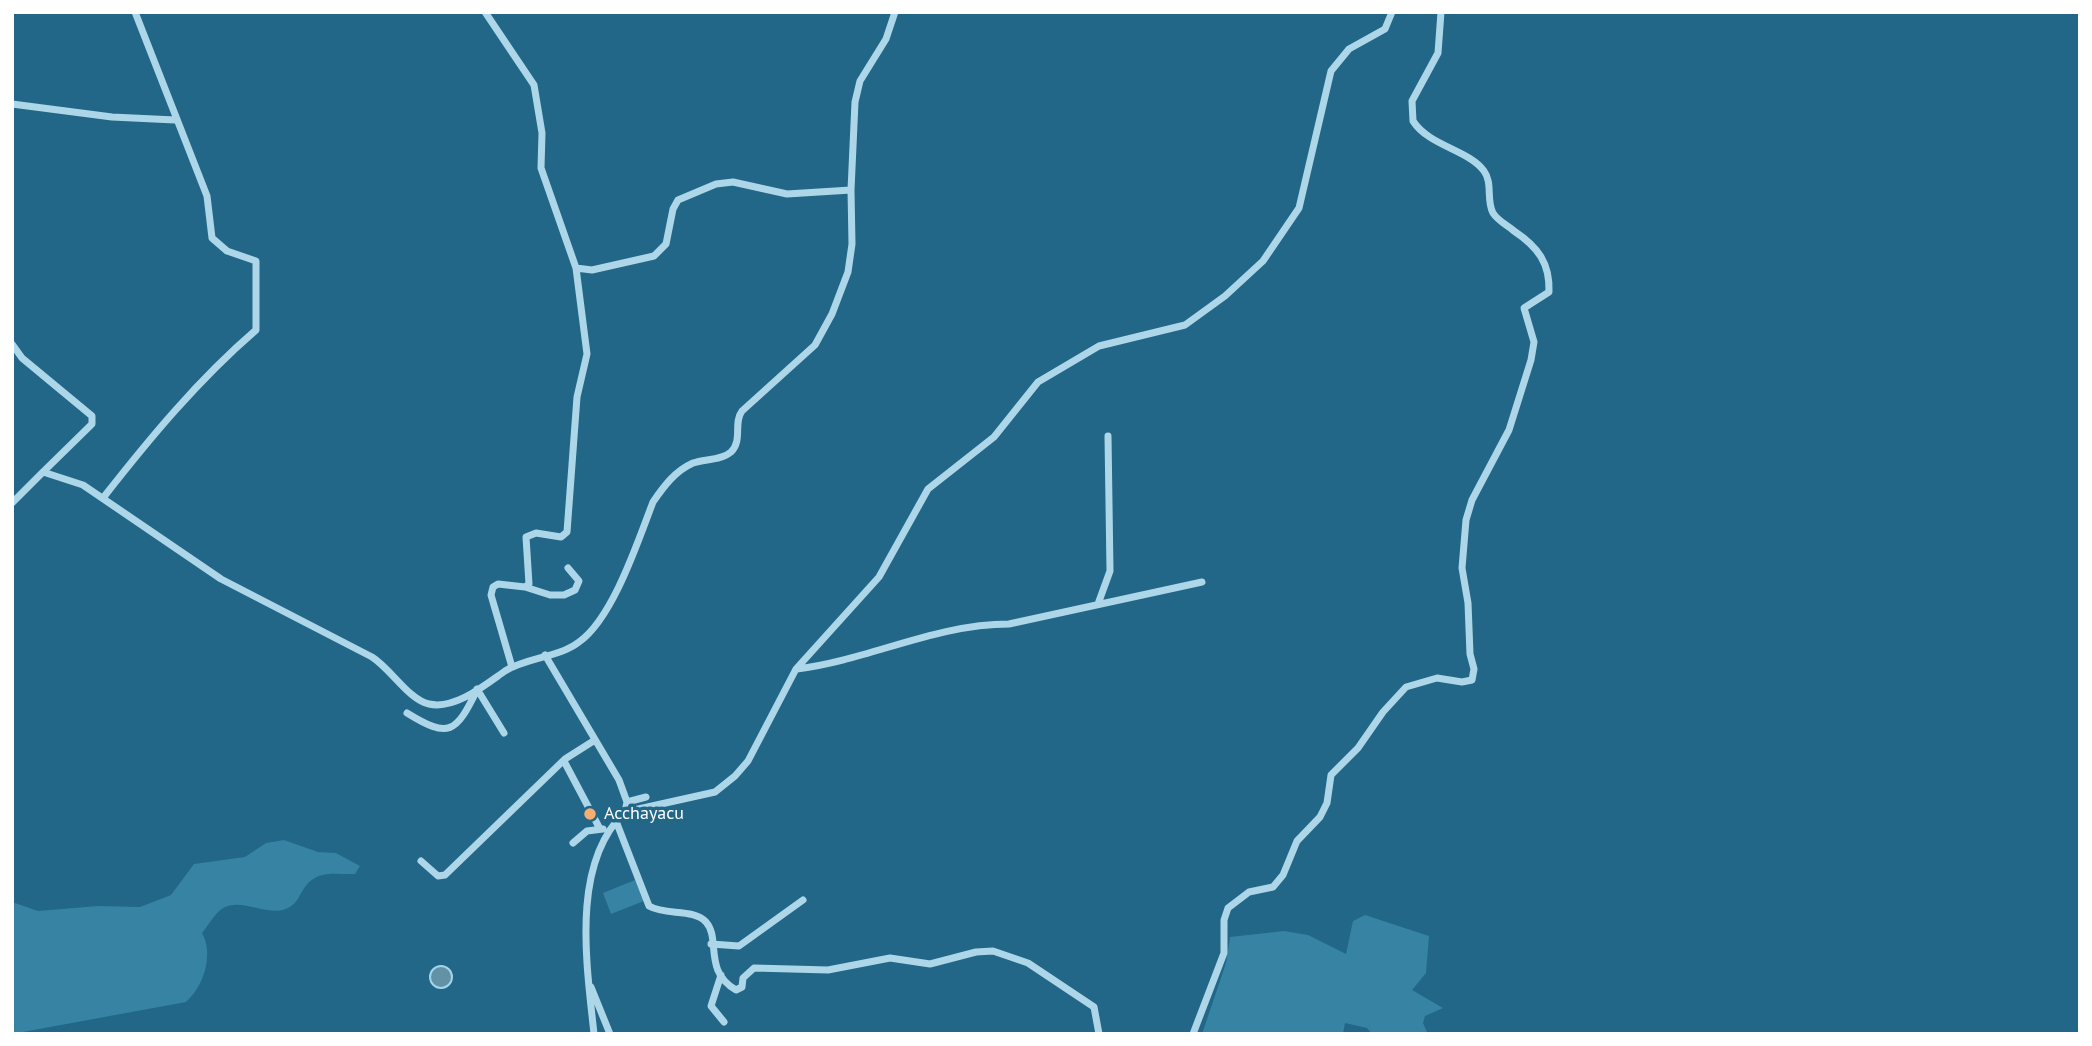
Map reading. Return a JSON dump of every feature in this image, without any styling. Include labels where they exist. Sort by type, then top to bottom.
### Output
[{"type":"street","points":[[103,498],[152,435],[229,354],[256,330],[256,261],[227,251],[212,238],[207,196],[175,120],[135,12]]},
{"type":"street","points":[[485,12],[534,85],[542,133],[541,168],[576,268],[587,354],[577,397],[567,532],[561,537],[536,533],[526,537],[524,543],[530,571],[529,584],[525,587]]},
{"type":"street","points":[[43,472],[60,475],[103,498],[221,579],[372,657],[385,665],[411,695],[428,704],[454,701],[512,667],[580,642],[602,617],[653,502],[664,487],[676,474],[692,464],[727,456],[738,442],[737,417],[815,345],[848,272],[852,244],[851,190],[855,102],[860,81],[886,40],[895,12]]},
{"type":"street","points":[[594,1034],[585,910],[600,848],[616,821],[625,812],[715,792],[735,776],[748,761],[796,669],[879,577],[928,489],[994,437],[1038,382],[1099,346],[1185,325],[1225,296],[1263,261],[1299,208],[1320,130],[1331,71],[1349,49],[1385,29],[1392,12]]},
{"type":"street","points":[[1193,1034],[1224,953],[1224,920],[1228,908],[1249,892],[1273,887],[1283,875],[1297,841],[1320,817],[1327,803],[1331,775],[1358,748],[1383,712],[1406,687],[1437,678],[1462,682],[1472,680],[1475,669],[1470,654],[1468,603],[1462,568],[1465,520],[1472,500],[1509,430],[1531,360],[1534,342],[1524,308],[1549,292],[1550,275],[1538,248],[1501,222],[1492,211],[1490,188],[1484,170],[1441,144],[1413,121],[1412,101],[1438,53],[1441,12]]},
{"type":"street","points":[[12,104],[112,117],[175,120]]},
{"type":"street","points":[[576,268],[592,270],[654,256],[666,244],[673,209],[678,200],[716,184],[733,181],[787,194],[851,190]]},
{"type":"street","points":[[12,344],[22,358],[92,416],[92,425],[12,503]]},
{"type":"street","points":[[1098,604],[1110,571],[1108,436]]},
{"type":"street","points":[[512,667],[491,595],[493,587],[498,584],[525,587],[564,595],[575,590],[579,581],[568,568]]},
{"type":"street","points":[[796,669],[820,666],[902,642],[980,624],[1009,624],[1202,582]]},
{"type":"street","points":[[545,655],[619,780],[627,802],[625,812]]},
{"type":"street","points":[[407,713],[433,729],[448,729],[457,724],[477,689]]},
{"type":"street","points":[[477,689],[504,733]]},
{"type":"street","points":[[421,862],[438,876],[445,875],[565,759],[595,740]]},
{"type":"street","points":[[565,763],[600,829]]},
{"type":"street","points":[[627,802],[646,797]]},
{"type":"street","points":[[616,821],[649,906],[659,912],[695,914],[704,919],[709,926],[714,963],[721,975],[736,990],[742,987],[743,978],[754,968],[828,970],[890,958],[930,964],[976,952],[993,951],[1028,963],[1094,1007],[1099,1034]]},
{"type":"street","points":[[572,843],[587,831],[611,829]]},
{"type":"street","points":[[711,944],[739,946],[803,900]]},
{"type":"street","points":[[721,975],[710,1006],[724,1022]]},
{"type":"street","points":[[589,983],[610,1034]]},
{"type":"shaded area","points":[[284,840],[318,852],[336,853],[360,866],[355,874],[328,874],[310,881],[288,908],[272,911],[231,905],[220,910],[202,933],[207,950],[205,969],[198,987],[186,1002],[12,1034],[12,902],[38,911],[98,906],[140,907],[171,895],[194,864],[245,857],[266,843]]},
{"type":"shaded area","points":[[635,880],[644,901],[611,914],[603,893]]},
{"type":"shaded area","points":[[1365,915],[1429,936],[1426,973],[1412,990],[1443,1008],[1425,1016],[1423,1023],[1428,1034],[1372,1034],[1367,1028],[1345,1023],[1343,1034],[1202,1034],[1226,963],[1230,937],[1284,931],[1308,935],[1346,954],[1353,921]]},
{"type":"shaded area","points":[[441,966],[451,973],[452,977],[445,987],[441,988],[431,981],[430,977],[437,967]]},
{"type":"place","name":"Acchayacu","points":[[590,814]]}]
